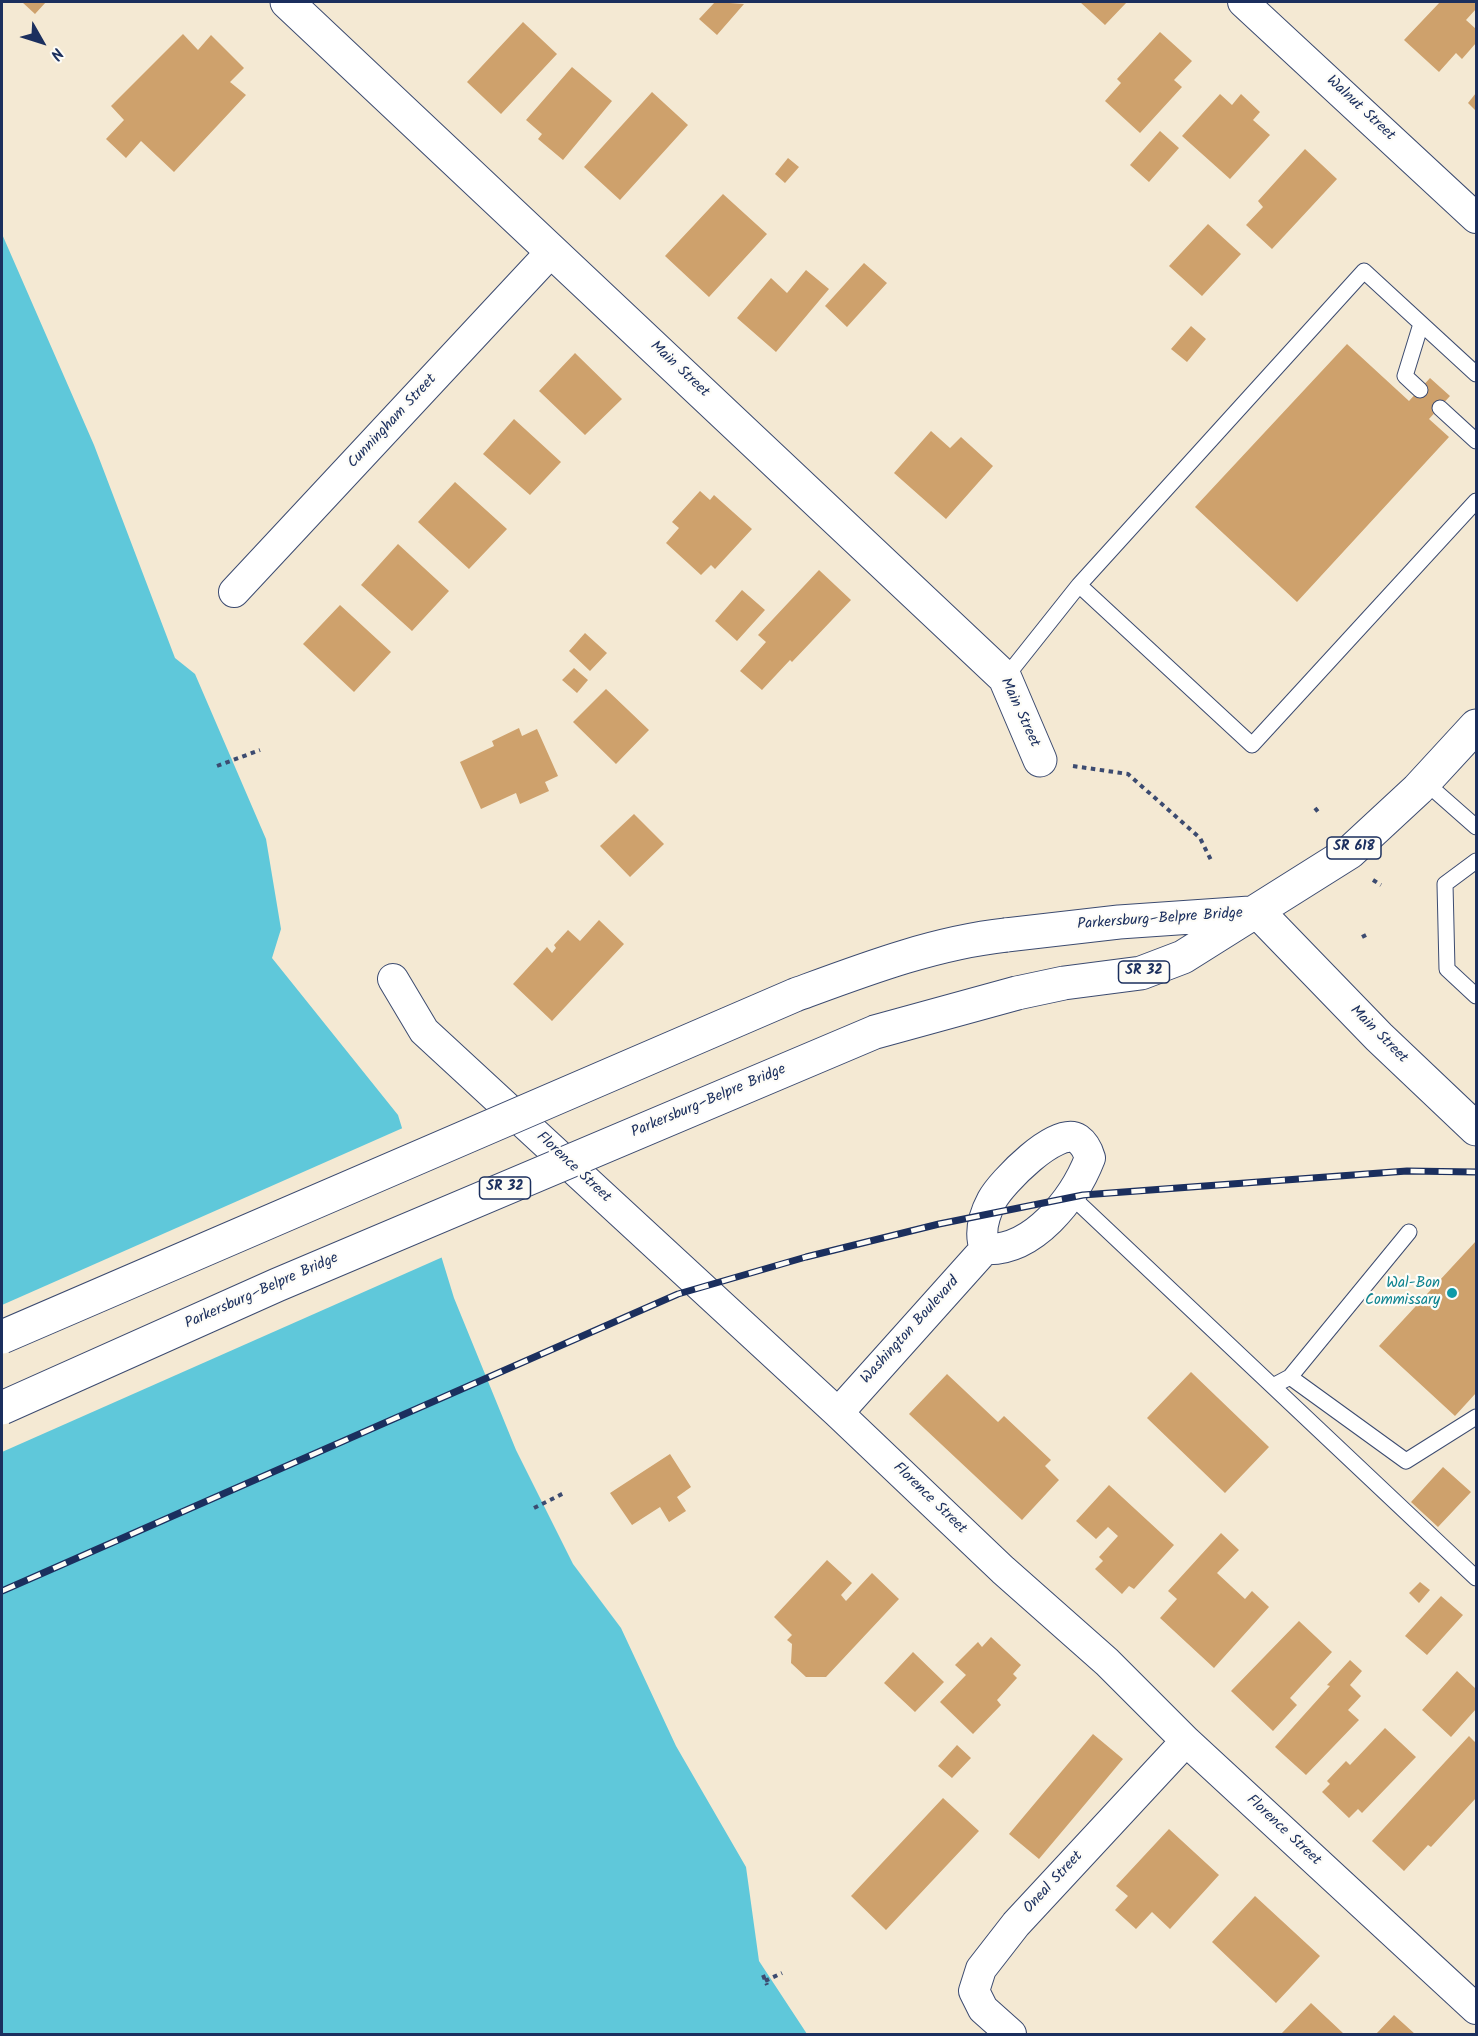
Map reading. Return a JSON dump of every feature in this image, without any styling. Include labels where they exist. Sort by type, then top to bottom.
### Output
[{"type":"main road","name":"Main Street","points":[[287,2],[1005,678],[1040,760]]},
{"type":"main road","name":"SR 618","points":[[1258,912],[1350,852],[1425,782],[1476,726]]},
{"type":"main road","name":"Main Street","points":[[1258,912],[1379,1037],[1476,1128]]},
{"type":"main road","name":"Parkersburg–Belpre Bridge","points":[[2,1337],[795,995],[876,965],[969,940],[1098,924],[1258,912]]},
{"type":"main road","name":"Parkersburg–Belpre Bridge","points":[[2,1408],[288,1280],[875,1032],[1017,993],[1064,983],[1141,973],[1184,957],[1258,912]]},
{"type":"street","name":"Walnut Street","points":[[1243,2],[1476,218]]},
{"type":"street","name":"Cunningham Street","points":[[234,592],[552,251]]},
{"type":"street","name":"Florence Street","points":[[393,979],[424,1031],[838,1413],[1003,1570],[1107,1662],[1186,1741],[1476,2009]]},
{"type":"street","points":[[1068,1137],[1077,1138],[1087,1148],[1090,1158],[1069,1194],[1028,1239],[1009,1247],[985,1249],[981,1240],[983,1227],[993,1197],[1026,1160],[1055,1142],[1068,1137]]},
{"type":"street","name":"Washington Boulevard","points":[[838,1413],[985,1249]]},
{"type":"street","name":"Oneal Street","points":[[1011,2034],[983,2009],[974,1991],[981,1969],[1016,1924],[1186,1741]]},
{"type":"lane","points":[[1005,678],[1078,585],[1364,271],[1476,374]]},
{"type":"lane","points":[[1420,390],[1405,376],[1421,324]]},
{"type":"lane","points":[[1440,408],[1476,441]]},
{"type":"lane","points":[[1078,585],[1252,745],[1473,512]]},
{"type":"lane","points":[[1425,782],[1476,827]]},
{"type":"lane","points":[[1476,861],[1445,884],[1447,969],[1476,996]]},
{"type":"lane","points":[[1069,1194],[1476,1578]]},
{"type":"lane","points":[[1273,1386],[1290,1377],[1409,1232]]},
{"type":"lane","points":[[1290,1377],[1406,1461],[1476,1417]]},
{"type":"path","points":[[217,766],[260,750]]},
{"type":"path","points":[[1040,760],[1128,774],[1200,838],[1211,860]]},
{"type":"path","points":[[1315,808],[1319,813]]},
{"type":"path","points":[[1373,880],[1381,885]]},
{"type":"path","points":[[1362,937],[1370,933]]},
{"type":"path","points":[[534,1508],[564,1492]]},
{"type":"path","points":[[763,1975],[766,1983],[782,1973]]},
{"type":"water","points":[[2,234],[94,445],[175,658],[195,674],[266,839],[281,929],[272,958],[398,1115],[454,1298],[516,1450],[573,1564],[621,1628],[676,1746],[746,1867],[759,1961],[807,2034],[2,2034]]},
{"type":"pier","points":[[405,1127],[445,1256],[2,1452],[2,1305]]},
{"type":"building","points":[[22,2],[46,2],[35,14]]},
{"type":"building","points":[[715,2],[744,4],[717,35],[699,19]]},
{"type":"building","points":[[1080,2],[1127,2],[1105,25]]},
{"type":"building","points":[[1440,2],[1476,2],[1476,9],[1466,20],[1476,29],[1476,43],[1462,59],[1456,53],[1439,72],[1404,40]]},
{"type":"building","points":[[523,22],[557,54],[501,114],[467,82]]},
{"type":"building","points":[[1160,32],[1192,61],[1174,80],[1182,87],[1140,133],[1105,101],[1121,83],[1117,79]]},
{"type":"building","points":[[183,34],[198,50],[211,35],[244,68],[230,82],[246,95],[174,172],[141,141],[126,158],[106,139],[124,120],[111,106]]},
{"type":"building","points":[[572,67],[612,101],[563,160],[538,139],[542,134],[526,120]]},
{"type":"building","points":[[652,92],[688,125],[620,200],[584,167]]},
{"type":"building","points":[[1476,93],[1476,111],[1468,103]]},
{"type":"building","points":[[1220,94],[1232,105],[1241,94],[1260,112],[1253,120],[1270,135],[1230,179],[1182,136]]},
{"type":"building","points":[[1160,131],[1179,148],[1149,182],[1130,165]]},
{"type":"building","points":[[1305,149],[1337,179],[1272,249],[1246,225],[1263,207],[1258,201]]},
{"type":"building","points":[[788,158],[799,167],[785,183],[775,174]]},
{"type":"building","points":[[723,194],[767,234],[709,297],[665,256]]},
{"type":"building","points":[[1208,224],[1241,254],[1202,296],[1169,266]]},
{"type":"building","points":[[864,263],[887,283],[847,327],[825,306]]},
{"type":"building","points":[[806,270],[829,289],[776,352],[737,318],[771,278],[787,293]]},
{"type":"building","points":[[1191,326],[1206,339],[1187,362],[1171,349]]},
{"type":"building","points":[[1347,344],[1409,401],[1430,378],[1450,396],[1429,419],[1449,437],[1297,602],[1195,507]]},
{"type":"building","points":[[575,353],[622,399],[585,435],[539,391]]},
{"type":"building","points":[[514,419],[561,462],[530,495],[483,454]]},
{"type":"building","points":[[931,431],[950,448],[961,437],[993,466],[946,519],[894,473]]},
{"type":"building","points":[[455,482],[507,529],[469,569],[418,522]]},
{"type":"building","points":[[700,491],[710,500],[714,495],[752,529],[715,569],[711,565],[701,575],[666,543],[679,528],[672,522]]},
{"type":"building","points":[[398,544],[449,591],[412,631],[361,585]]},
{"type":"building","points":[[819,570],[851,600],[762,690],[740,671],[766,642],[758,635]]},
{"type":"building","points":[[742,590],[765,610],[737,641],[715,621]]},
{"type":"building","points":[[340,605],[391,652],[354,692],[303,644]]},
{"type":"building","points":[[585,633],[607,653],[590,671],[569,651]]},
{"type":"building","points":[[574,668],[588,680],[577,693],[562,680]]},
{"type":"building","points":[[606,689],[649,730],[616,764],[573,722]]},
{"type":"building","points":[[519,728],[522,736],[537,729],[558,776],[545,782],[549,791],[520,804],[516,793],[481,809],[460,762],[494,746],[492,741]]},
{"type":"building","points":[[634,814],[664,844],[630,877],[600,846]]},
{"type":"building","points":[[599,920],[624,944],[552,1021],[513,984],[547,947],[552,953],[556,948],[554,945],[568,930],[580,941]]},
{"type":"building","name":"Wal-Bon Commissary","points":[[1476,1241],[1476,1393],[1455,1416],[1379,1346]]},
{"type":"building","points":[[1191,1372],[1269,1447],[1225,1493],[1147,1418]]},
{"type":"building","points":[[947,1374],[998,1422],[1004,1416],[1051,1460],[1045,1466],[1059,1480],[1022,1520],[909,1414]]},
{"type":"building","points":[[670,1454],[691,1487],[677,1497],[686,1511],[669,1522],[660,1507],[632,1525],[610,1493]]},
{"type":"building","points":[[1443,1467],[1471,1492],[1438,1527],[1411,1502]]},
{"type":"building","points":[[1109,1485],[1174,1545],[1134,1589],[1129,1586],[1122,1594],[1095,1569],[1103,1561],[1099,1557],[1118,1536],[1108,1527],[1096,1539],[1076,1521]]},
{"type":"building","points":[[1221,1533],[1239,1550],[1217,1573],[1245,1599],[1252,1591],[1269,1607],[1214,1668],[1160,1618],[1177,1599],[1168,1591]]},
{"type":"building","points":[[827,1560],[852,1583],[841,1595],[846,1601],[872,1573],[899,1599],[826,1677],[806,1677],[791,1663],[792,1644],[787,1640],[792,1635],[774,1617]]},
{"type":"building","points":[[1420,1582],[1430,1590],[1419,1603],[1409,1593]]},
{"type":"building","points":[[1441,1596],[1463,1615],[1427,1655],[1405,1636]]},
{"type":"building","points":[[1299,1621],[1332,1652],[1290,1698],[1297,1705],[1273,1731],[1231,1691]]},
{"type":"building","points":[[991,1637],[1021,1665],[1013,1674],[1017,1678],[997,1700],[1001,1705],[973,1734],[940,1702],[966,1675],[955,1665],[978,1642],[982,1647]]},
{"type":"building","points":[[913,1652],[944,1682],[915,1712],[884,1683]]},
{"type":"building","points":[[1350,1660],[1362,1671],[1350,1685],[1361,1696],[1348,1710],[1359,1720],[1306,1775],[1275,1747],[1330,1686],[1327,1685]]},
{"type":"building","points":[[1457,1671],[1476,1689],[1476,1709],[1451,1737],[1422,1710]]},
{"type":"building","points":[[1385,1728],[1416,1757],[1362,1813],[1358,1809],[1349,1818],[1322,1792],[1330,1784],[1327,1781],[1346,1761],[1350,1765]]},
{"type":"building","points":[[1093,1734],[1123,1759],[1039,1859],[1009,1834]]},
{"type":"building","points":[[1469,1736],[1476,1743],[1476,1798],[1431,1847],[1428,1845],[1404,1871],[1372,1841]]},
{"type":"building","points":[[957,1745],[971,1758],[952,1778],[938,1766]]},
{"type":"building","points":[[943,1798],[979,1831],[886,1930],[851,1896]]},
{"type":"building","points":[[1169,1829],[1219,1875],[1170,1929],[1152,1912],[1136,1929],[1115,1910],[1128,1896],[1116,1886]]},
{"type":"building","points":[[1255,1896],[1320,1956],[1276,2003],[1212,1942]]},
{"type":"building","points":[[1311,2003],[1344,2034],[1281,2034]]},
{"type":"building","points":[[1394,2015],[1415,2034],[1376,2034]]},
{"type":"railway","points":[[2,1591],[678,1294],[806,1257],[939,1224],[1083,1195],[1407,1171],[1476,1172]]},
{"type":"place","name":"Wal-Bon Commissary","points":[[1452,1293]]}]
